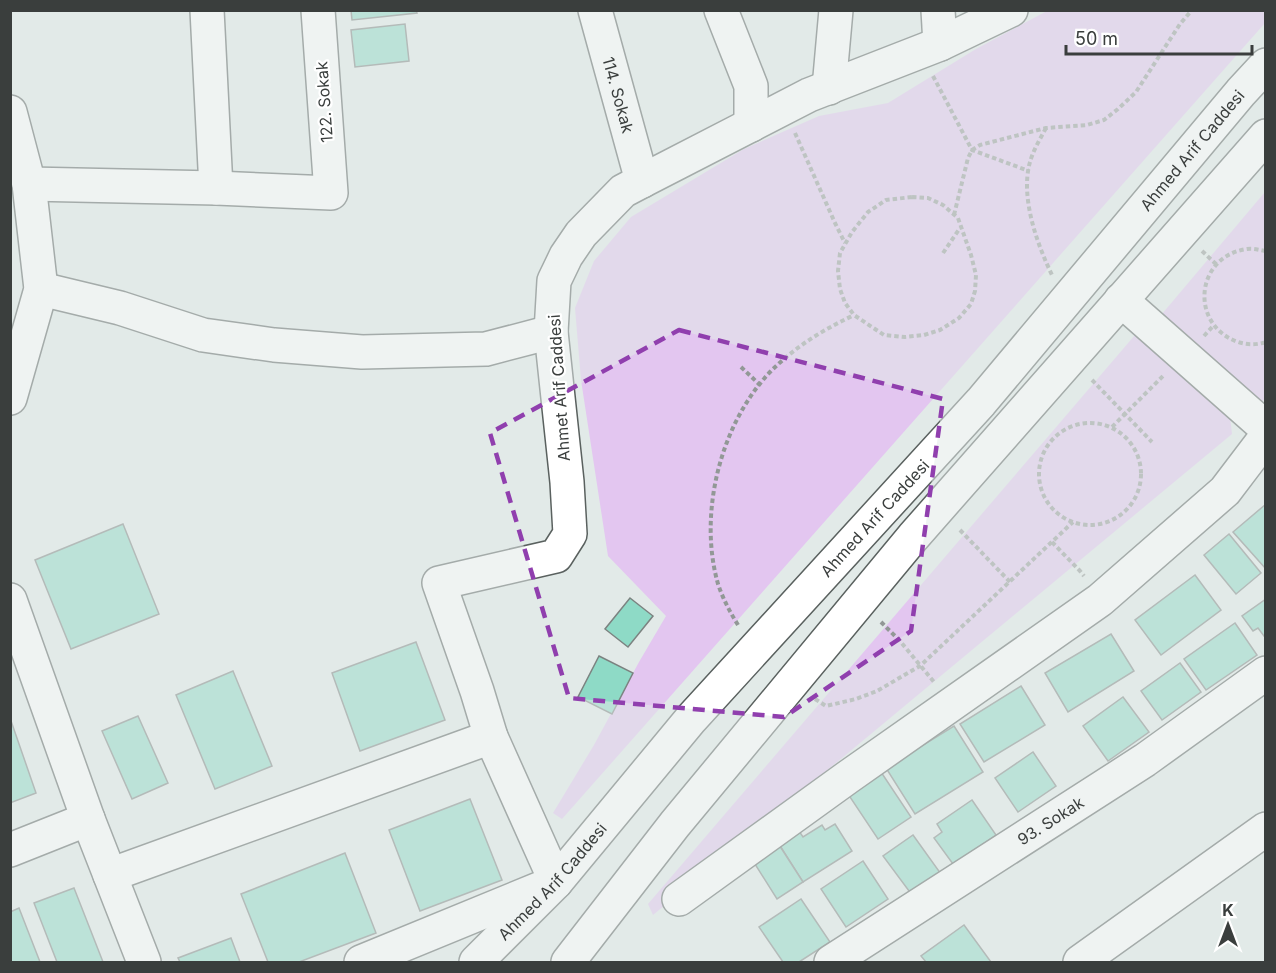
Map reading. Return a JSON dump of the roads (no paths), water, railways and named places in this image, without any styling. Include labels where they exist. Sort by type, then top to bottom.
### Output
[{"type":"street","points":[[28,184],[216,188],[207,10]]},
{"type":"street","name":"122. Sokak","points":[[216,188],[331,193],[318,10]]},
{"type":"street","name":"114. Sokak","points":[[595,10],[642,181]]},
{"type":"street","points":[[721,10],[751,86],[751,125]]},
{"type":"street","points":[[829,88],[836,10]]},
{"type":"street","points":[[931,48],[938,10]]},
{"type":"street","name":"Ahmet Arif Caddesi","points":[[556,882],[491,737],[440,583],[556,556],[570,534],[567,482],[551,333],[554,281],[566,256],[581,234],[623,191],[809,95],[931,48],[1011,10]]},
{"type":"street","name":"Ahmed Arif Caddesi","points":[[476,963],[556,882],[691,718],[981,402],[1266,65]]},
{"type":"street","points":[[10,112],[28,184],[41,289],[10,398]]},
{"type":"street","points":[[568,963],[675,824],[913,537],[1266,136]]},
{"type":"street","points":[[41,289],[120,308],[203,335],[274,345],[362,351],[486,350],[551,333]]},
{"type":"street","points":[[1121,300],[1266,428]]},
{"type":"street","points":[[679,899],[1100,600],[1224,491],[1266,437]]},
{"type":"street","points":[[10,600],[88,819],[144,963]]},
{"type":"street","name":"93. Sokak","points":[[831,963],[1145,759],[1266,673]]},
{"type":"street","points":[[110,874],[491,737]]},
{"type":"street","points":[[10,850],[88,819]]},
{"type":"street","points":[[1080,963],[1266,829]]},
{"type":"street","points":[[361,963],[556,882]]}]
